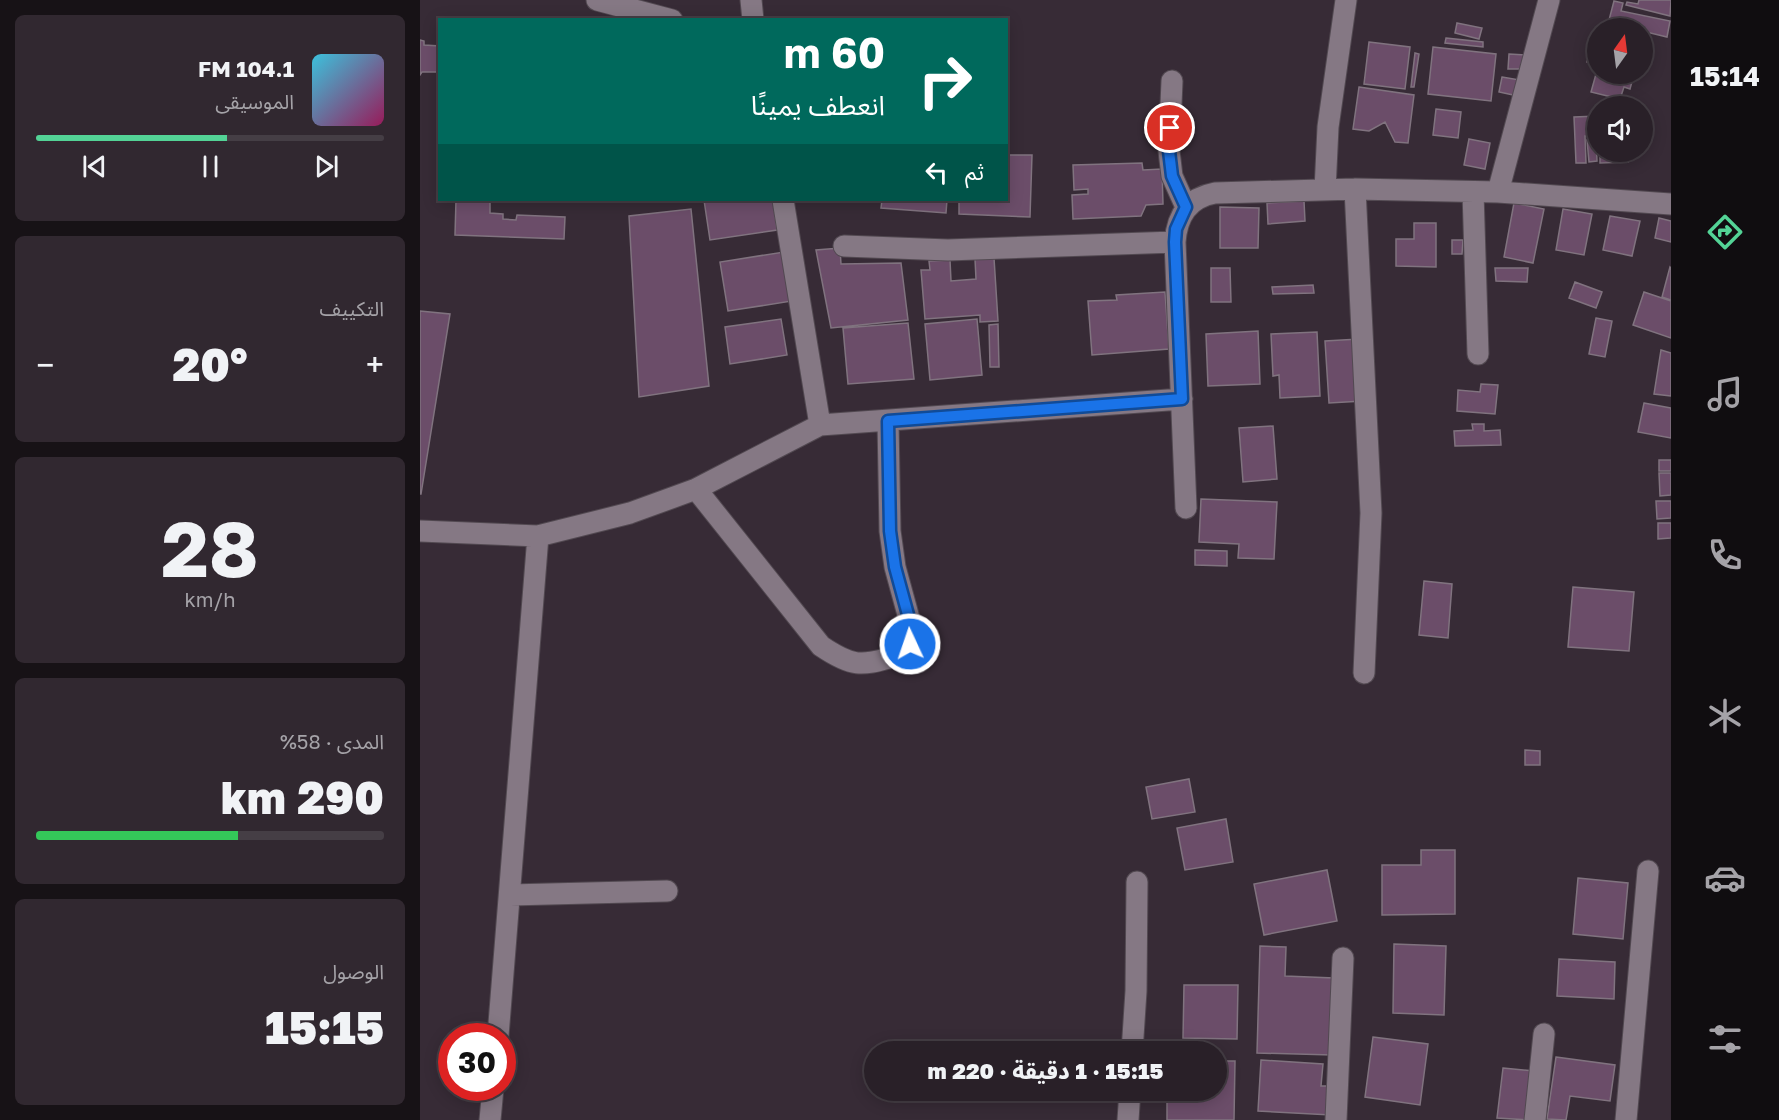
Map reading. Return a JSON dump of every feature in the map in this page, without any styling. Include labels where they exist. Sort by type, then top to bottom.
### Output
[{"type":"street","points":[[597,0],[664,18]]},
{"type":"street","points":[[751,0],[753,18]]},
{"type":"street","points":[[1326,190],[1328,126],[1346,0]]},
{"type":"street","points":[[1498,192],[1549,0]]},
{"type":"street","points":[[1172,81],[1169,151],[1172,176],[1186,207]]},
{"type":"street","points":[[1355,189],[1371,513],[1364,673]]},
{"type":"street","points":[[1186,508],[1175,242],[1176,229],[1186,207],[1204,195],[1355,189],[1498,192],[1671,204]]},
{"type":"street","points":[[1473,192],[1478,354]]},
{"type":"street","points":[[783,201],[820,425]]},
{"type":"street","points":[[844,246],[948,250],[1175,242]]},
{"type":"street","points":[[420,531],[538,536],[630,513],[696,489],[820,425],[1182,399]]},
{"type":"street","points":[[696,489],[821,646],[838,658],[859,665],[904,654],[913,633],[895,567],[890,531],[888,421]]},
{"type":"street","points":[[499,1023],[538,536]]},
{"type":"street","points":[[1626,1120],[1648,871]]},
{"type":"street","points":[[1133,1041],[1136,991],[1137,882]]},
{"type":"street","points":[[510,896],[667,891]]},
{"type":"street","points":[[1336,1120],[1343,958]]},
{"type":"street","points":[[1535,1120],[1544,1034]]},
{"type":"street","points":[[490,1120],[492,1101]]},
{"type":"street","points":[[1128,1120],[1129,1101]]},
{"type":"building","points":[[1639,0],[1671,0],[1670,16],[1626,5],[1627,2],[1638,4]]},
{"type":"building","points":[[1614,1],[1623,3],[1621,11],[1670,21],[1667,37],[1653,34],[1653,18],[1610,18]]},
{"type":"building","points":[[1457,23],[1482,28],[1479,39],[1455,33]]},
{"type":"building","points":[[1446,38],[1483,42],[1483,47],[1445,43]]},
{"type":"building","points":[[420,40],[424,41],[424,45],[438,46],[438,72],[422,72],[420,75]]},
{"type":"building","points":[[1369,42],[1410,47],[1405,89],[1364,84]]},
{"type":"building","points":[[1433,47],[1496,54],[1491,101],[1428,94]]},
{"type":"building","points":[[1415,53],[1419,54],[1414,87],[1411,87]]},
{"type":"building","points":[[1509,54],[1527,55],[1527,69],[1508,69]]},
{"type":"building","points":[[1502,77],[1520,80],[1518,96],[1499,92]]},
{"type":"building","points":[[1593,84],[1631,84],[1630,89],[1624,87],[1621,96],[1591,92]]},
{"type":"building","points":[[1359,87],[1414,95],[1408,143],[1395,142],[1385,122],[1369,131],[1353,129]]},
{"type":"building","points":[[1436,109],[1461,112],[1458,138],[1433,135]]},
{"type":"building","points":[[1587,116],[1586,163],[1576,163],[1574,117]]},
{"type":"building","points":[[1469,139],[1490,143],[1485,169],[1464,165]]},
{"type":"building","points":[[1008,155],[1032,155],[1030,217],[959,214],[959,201],[1008,201]]},
{"type":"building","points":[[1142,163],[1143,170],[1162,169],[1163,204],[1146,205],[1141,216],[1073,219],[1072,195],[1088,194],[1088,189],[1074,190],[1073,165]]},
{"type":"building","points":[[456,201],[490,201],[490,213],[503,214],[503,219],[516,220],[517,215],[565,217],[564,239],[455,235]]},
{"type":"building","points":[[704,201],[773,201],[777,230],[710,240]]},
{"type":"building","points":[[882,201],[947,201],[946,213],[881,208]]},
{"type":"building","points":[[1304,201],[1305,221],[1268,224],[1267,203]]},
{"type":"building","points":[[1514,203],[1544,209],[1533,263],[1504,257]]},
{"type":"building","points":[[1220,207],[1259,208],[1258,248],[1220,248]]},
{"type":"building","points":[[691,209],[709,386],[639,397],[629,216]]},
{"type":"building","points":[[1563,209],[1592,214],[1584,255],[1556,250]]},
{"type":"building","points":[[1610,216],[1640,221],[1632,256],[1603,250]]},
{"type":"building","points":[[1659,218],[1671,221],[1671,242],[1655,238]]},
{"type":"building","points":[[1414,223],[1436,223],[1436,267],[1396,266],[1396,239],[1414,239]]},
{"type":"building","points":[[1452,240],[1463,240],[1462,254],[1452,254]]},
{"type":"building","points":[[840,248],[841,264],[901,263],[908,320],[831,328],[816,250]]},
{"type":"building","points":[[784,252],[792,301],[728,311],[720,262]]},
{"type":"building","points":[[994,258],[998,321],[980,322],[980,315],[925,319],[921,270],[930,270],[929,261],[950,260],[951,281],[976,279],[975,259]]},
{"type":"building","points":[[1211,268],[1230,268],[1231,302],[1211,302]]},
{"type":"building","points":[[1495,268],[1528,268],[1527,282],[1496,281]]},
{"type":"building","points":[[1671,268],[1671,300],[1662,297]]},
{"type":"building","points":[[1575,282],[1602,292],[1596,308],[1569,298]]},
{"type":"building","points":[[1313,285],[1314,293],[1273,294],[1272,287]]},
{"type":"building","points":[[1165,292],[1169,349],[1092,355],[1088,301],[1117,300],[1116,295]]},
{"type":"building","points":[[1644,292],[1671,301],[1671,338],[1633,325]]},
{"type":"building","points":[[420,311],[450,314],[421,494],[420,494]]},
{"type":"building","points":[[1596,318],[1612,321],[1605,357],[1589,354]]},
{"type":"building","points":[[781,319],[787,355],[730,364],[725,327]]},
{"type":"building","points":[[977,319],[982,375],[930,380],[925,324]]},
{"type":"building","points":[[908,323],[914,379],[848,384],[843,328]]},
{"type":"building","points":[[998,324],[999,367],[990,367],[989,325]]},
{"type":"building","points":[[1258,331],[1260,384],[1208,386],[1206,334]]},
{"type":"building","points":[[1317,332],[1320,396],[1280,398],[1279,375],[1273,376],[1271,334]]},
{"type":"building","points":[[1359,339],[1363,401],[1329,403],[1325,341]]},
{"type":"building","points":[[1661,350],[1671,353],[1671,396],[1654,394]]},
{"type":"building","points":[[1481,384],[1498,385],[1495,414],[1457,411],[1458,390],[1480,392]]},
{"type":"building","points":[[1644,403],[1671,408],[1671,438],[1638,432]]},
{"type":"building","points":[[1472,424],[1484,424],[1484,431],[1500,430],[1501,445],[1455,446],[1454,431],[1473,430]]},
{"type":"building","points":[[1273,426],[1277,479],[1243,482],[1239,428]]},
{"type":"building","points":[[1659,460],[1671,460],[1671,471],[1659,471]]},
{"type":"building","points":[[1659,473],[1671,473],[1671,495],[1660,496]]},
{"type":"building","points":[[1201,499],[1277,502],[1274,559],[1238,558],[1239,544],[1199,542]]},
{"type":"building","points":[[1656,501],[1671,501],[1671,518],[1657,519]]},
{"type":"building","points":[[1658,523],[1671,523],[1671,538],[1658,539]]},
{"type":"building","points":[[1195,550],[1227,551],[1227,566],[1195,565]]},
{"type":"building","points":[[1424,581],[1452,584],[1448,638],[1419,635]]},
{"type":"building","points":[[1573,587],[1634,592],[1629,651],[1568,647]]},
{"type":"building","points":[[1525,750],[1540,751],[1540,765],[1525,765]]},
{"type":"building","points":[[1189,779],[1195,812],[1152,819],[1146,787]]},
{"type":"building","points":[[1226,819],[1233,862],[1185,870],[1177,828]]},
{"type":"building","points":[[1421,850],[1455,850],[1455,914],[1382,915],[1382,865],[1421,865]]},
{"type":"building","points":[[1327,870],[1337,921],[1264,935],[1254,884]]},
{"type":"building","points":[[1578,878],[1628,883],[1623,939],[1573,934]]},
{"type":"building","points":[[1394,944],[1446,946],[1444,1015],[1393,1013]]},
{"type":"building","points":[[1260,946],[1286,947],[1285,976],[1334,978],[1332,1055],[1257,1053]]},
{"type":"building","points":[[1559,959],[1615,962],[1614,999],[1557,996]]},
{"type":"building","points":[[1184,985],[1238,985],[1237,1039],[1183,1038]]},
{"type":"building","points":[[1373,1037],[1428,1044],[1420,1105],[1365,1097]]},
{"type":"building","points":[[1556,1057],[1615,1065],[1610,1101],[1570,1096],[1566,1120],[1547,1119]]},
{"type":"building","points":[[1261,1060],[1323,1064],[1321,1086],[1333,1086],[1331,1115],[1258,1111]]},
{"type":"building","points":[[1227,1061],[1235,1061],[1234,1120],[1167,1120],[1167,1101],[1227,1101]]},
{"type":"building","points":[[1503,1068],[1534,1071],[1529,1120],[1497,1118]]},
{"type":"route","points":[[910,644],[913,633],[895,567],[890,531],[888,421],[1182,399],[1175,242],[1176,229],[1186,207],[1172,176],[1169,151],[1170,128]]}]
